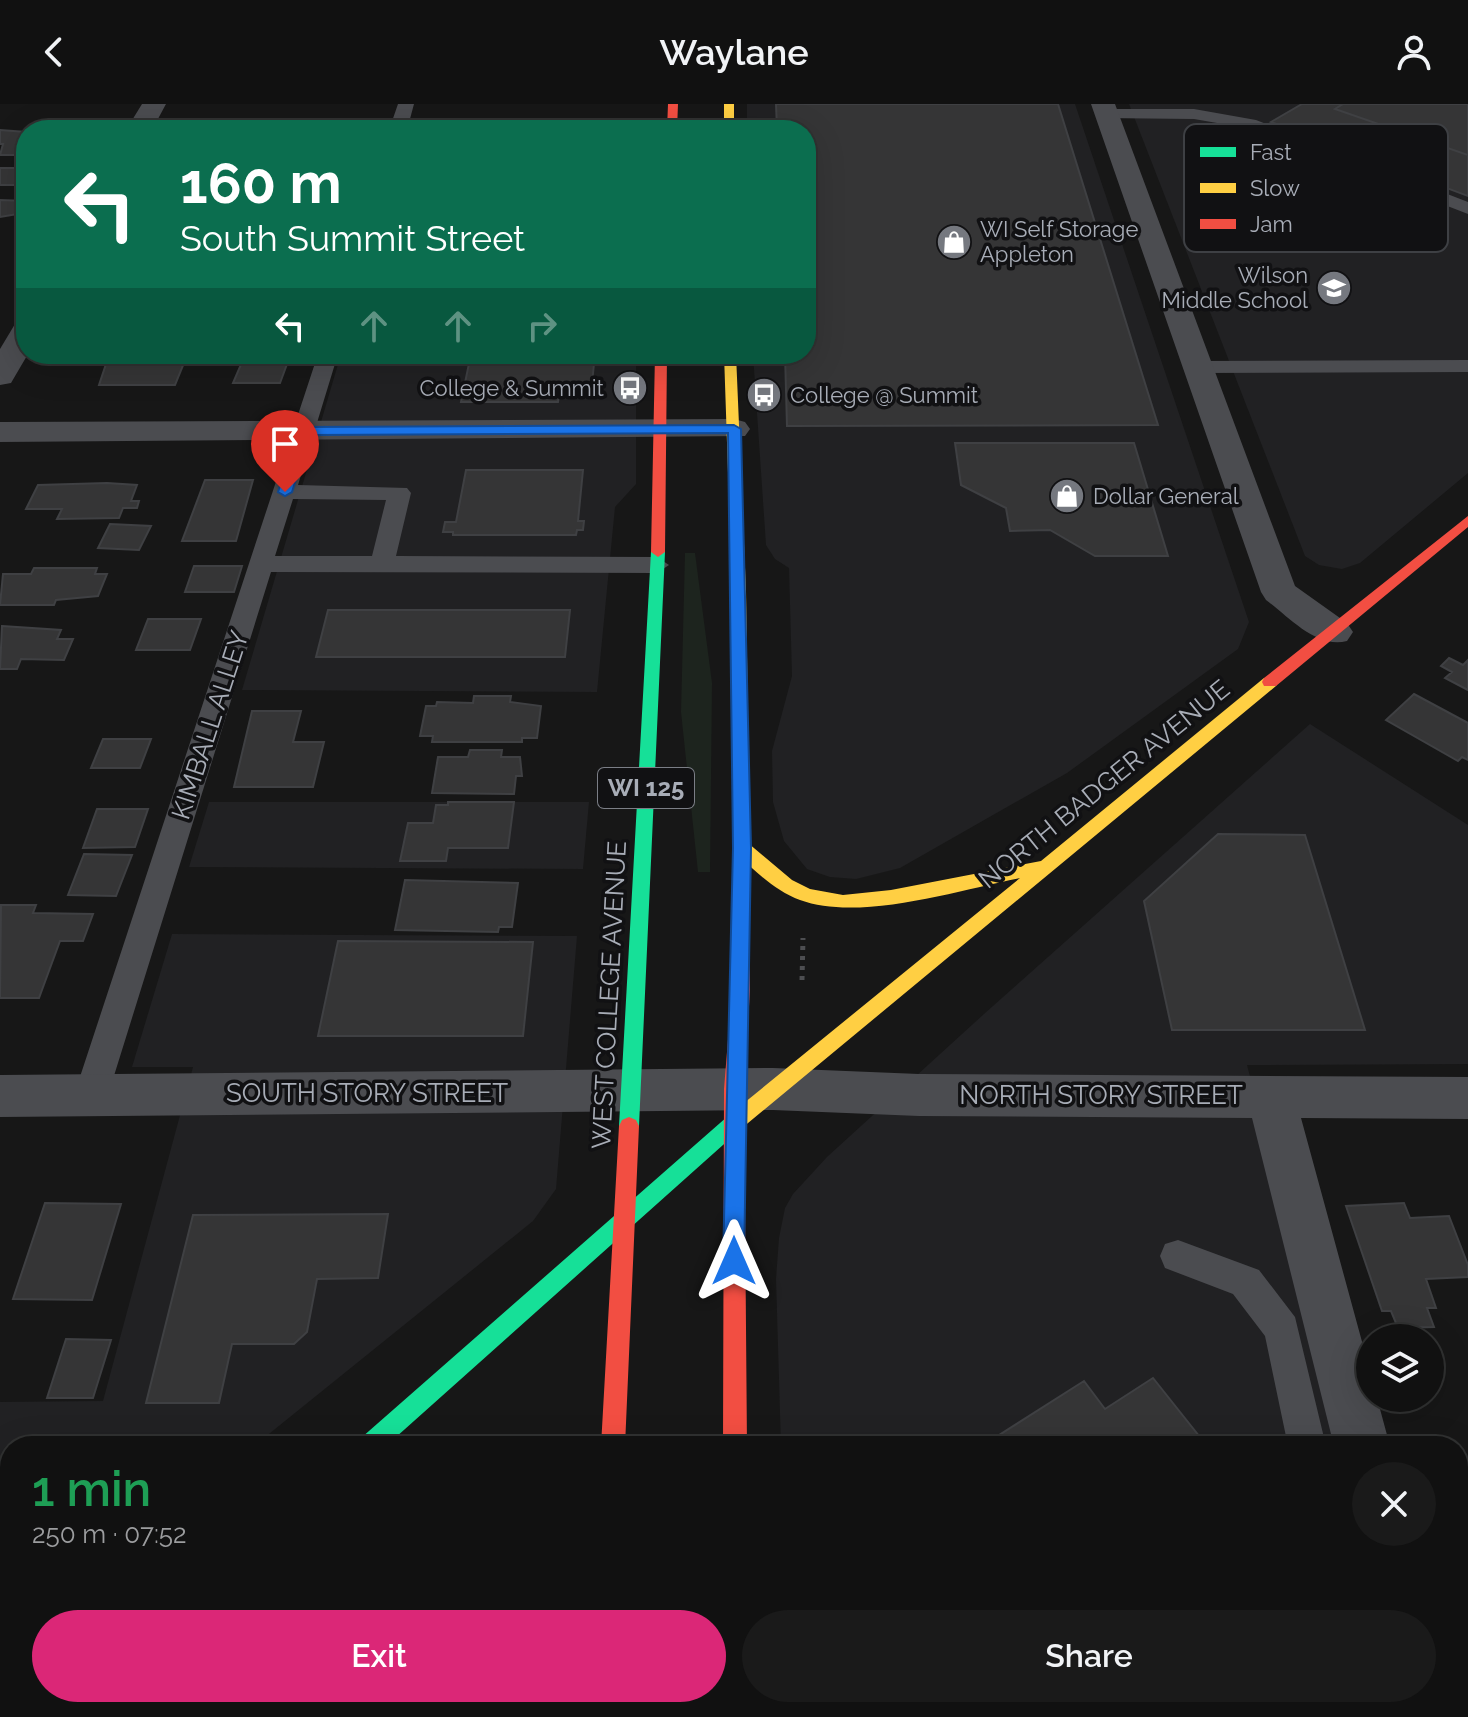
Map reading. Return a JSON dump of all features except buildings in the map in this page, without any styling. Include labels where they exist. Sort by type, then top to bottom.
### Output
[{"type":"main road","name":"WEST COLLEGE AVENUE","points":[[613,1436],[621,1221],[632,1092],[657,565],[661,364]]},
{"type":"main road","points":[[731,364],[742,848],[741,990],[747,1100],[735,1436]]},
{"type":"main road","name":"NORTH BADGER AVENUE","points":[[380,1436],[621,1221],[747,1100],[1334,632],[1468,520]]},
{"type":"main road","points":[[742,848],[771,878],[795,893],[818,901],[850,905],[1040,867]]},
{"type":"street","points":[[1105,109],[1279,592],[1334,632]]},
{"type":"street","points":[[0,376],[16,348]]},
{"type":"street","points":[[0,432],[734,429]]},
{"type":"street","name":"SOUTH STORY STREET","points":[[0,1096],[632,1092],[747,1100]]},
{"type":"street","name":"NORTH STORY STREET","points":[[747,1100],[919,1095],[1468,1098]]},
{"type":"street","points":[[1271,1096],[1359,1436]]},
{"type":"lane","points":[[1105,109],[1194,114],[1250,124]]},
{"type":"lane","points":[[1448,200],[1468,208]]},
{"type":"lane","name":"KIMBALL ALLEY","points":[[91,1095],[325,364]]},
{"type":"lane","points":[[1198,367],[1468,366]]},
{"type":"lane","points":[[285,492],[399,493],[382,564]]},
{"type":"lane","points":[[261,564],[657,565]]},
{"type":"lane","points":[[1178,1256],[1246,1282],[1282,1329],[1305,1436]]},
{"type":"path","points":[[802,980],[803,929]]},
{"type":"shaded area","points":[[747,104],[1075,104],[1249,622],[1238,649],[1067,773],[900,868],[856,879],[830,877],[807,869],[784,841],[773,802],[772,751],[792,676],[789,568],[775,559],[766,545],[754,364],[816,364],[816,120],[747,120]]},
{"type":"shaded area","name":"Wilson Middle School","points":[[1129,104],[1468,104],[1468,473],[1360,563],[1342,569],[1319,565],[1305,556],[1187,252],[1448,252],[1448,124],[1184,124],[1184,245]]},
{"type":"shaded area","points":[[338,364],[636,364],[636,484],[615,507],[597,692],[242,690]]},
{"type":"shaded area","points":[[685,553],[695,553],[712,683],[710,872],[698,872],[681,712]]},
{"type":"shaded area","points":[[1310,724],[1468,825],[1468,1064],[1247,1065],[1344,1436],[781,1436],[776,1279],[785,1208],[793,1194],[827,1157]]},
{"type":"shaded area","points":[[209,802],[589,802],[583,869],[189,867]]},
{"type":"shaded area","points":[[172,934],[577,936],[556,1189],[533,1221],[266,1436],[0,1436],[0,1402],[103,1401],[193,1067],[132,1067]]},
{"type":"traffic: fast","points":[[629,1126],[658,552]]},
{"type":"traffic: fast","points":[[380,1436],[735,1122]]},
{"type":"traffic: slow","points":[[729,104],[729,120]]},
{"type":"traffic: slow","points":[[730,364],[739,591],[741,785]]},
{"type":"traffic: slow","points":[[735,1122],[1270,682]]},
{"type":"traffic: slow","points":[[742,848],[785,885],[804,895],[843,902],[891,897],[1040,867]]},
{"type":"traffic: jam","points":[[672,120],[673,104]]},
{"type":"traffic: jam","points":[[658,552],[661,364]]},
{"type":"traffic: jam","points":[[1270,682],[1468,520]]},
{"type":"traffic: jam","points":[[735,1436],[734,1089],[741,990],[741,785]]},
{"type":"traffic: jam","points":[[614,1436],[629,1126]]},
{"type":"place","name":"WI Self Storage Appleton","points":[[954,242]]},
{"type":"place","name":"Wilson Middle School","points":[[1334,288]]},
{"type":"place","name":"College & Summit","points":[[630,388]]},
{"type":"place","name":"College @ Summit","points":[[764,395]]},
{"type":"place","name":"Dollar General","points":[[1067,496]]},
{"type":"route","points":[[285,492],[304,431],[734,429],[742,848],[741,990],[734,1089],[734,1261]]}]
